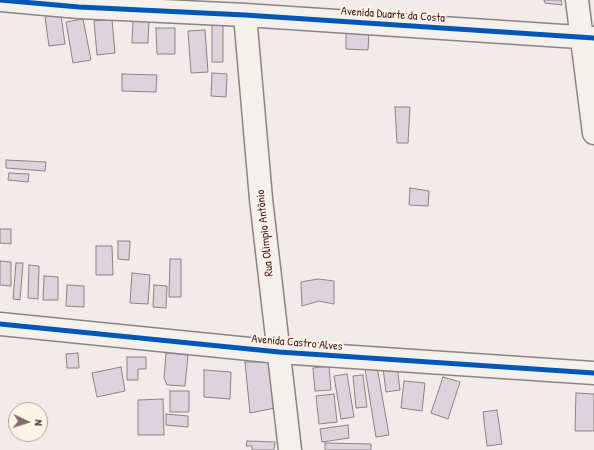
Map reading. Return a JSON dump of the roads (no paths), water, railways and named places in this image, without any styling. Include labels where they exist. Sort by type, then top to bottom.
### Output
[{"type":"street","name":"Avenida Duarte da Costa","points":[[0,0],[79,7],[245,15],[588,37]]},
{"type":"street","points":[[576,0],[588,37],[594,133]]},
{"type":"street","name":"Rua Olimpio Antônio","points":[[245,15],[261,199],[290,450]]},
{"type":"street","name":"Avenida Castro Alves","points":[[0,324],[279,352],[594,373]]}]
